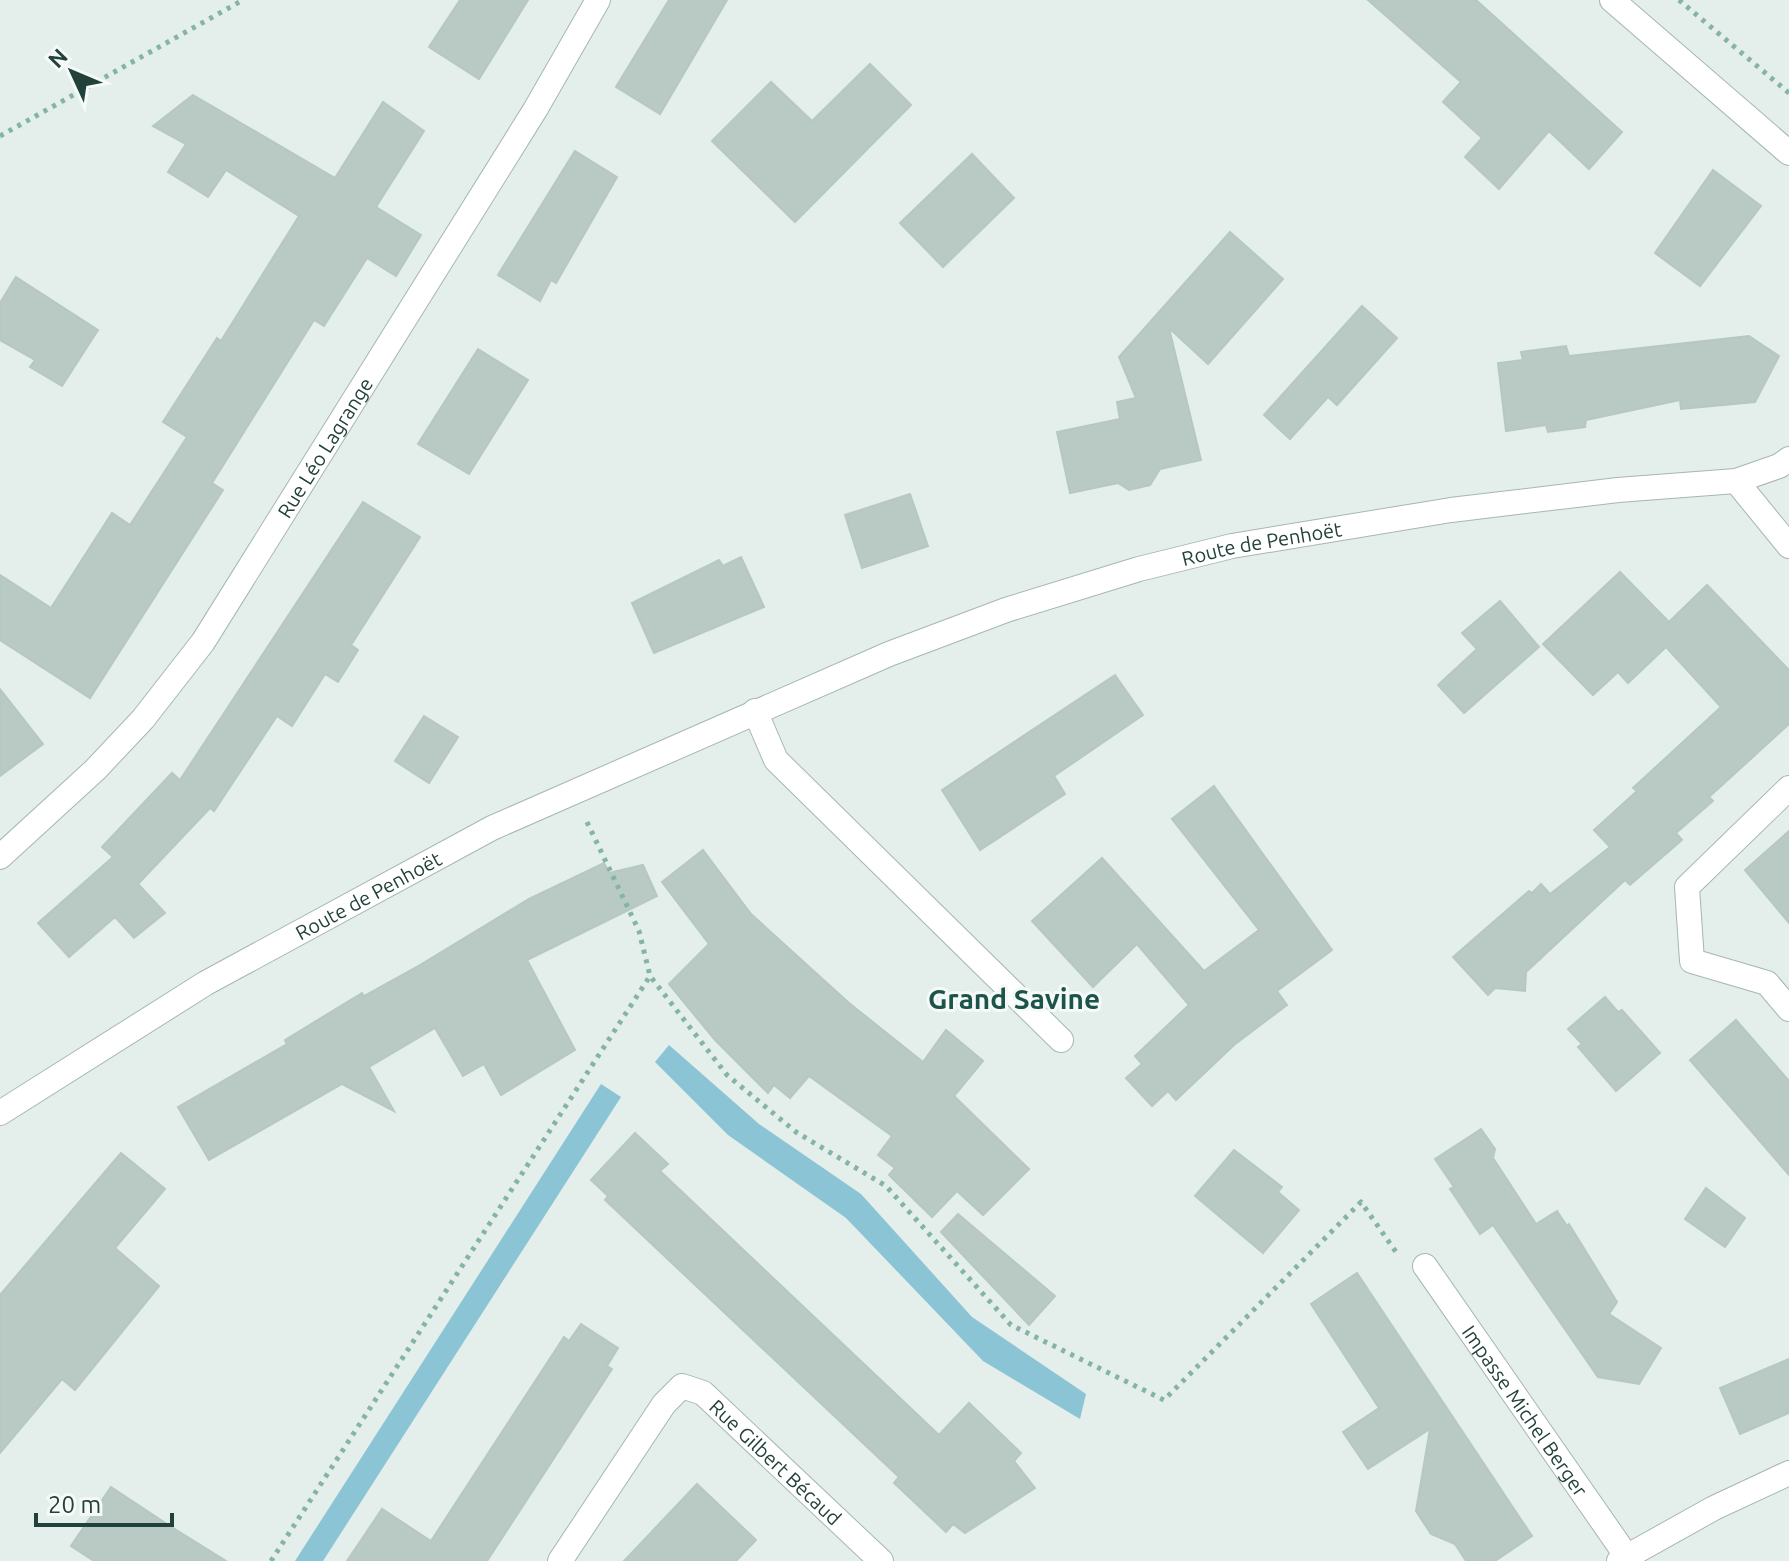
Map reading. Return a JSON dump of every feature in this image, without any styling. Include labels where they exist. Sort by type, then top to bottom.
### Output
[{"type":"street","name":"Rue Léo Lagrange","points":[[0,857],[95,770],[143,719],[203,642],[527,124],[598,0]]},
{"type":"street","points":[[1612,0],[1789,153]]},
{"type":"street","name":"Route de Penhoët","points":[[0,1113],[206,983],[478,835],[755,711],[889,654],[1006,610],[1139,569],[1232,546],[1451,510],[1618,490],[1736,481],[1779,466],[1789,459]]},
{"type":"street","points":[[1736,481],[1789,546]]},
{"type":"street","points":[[755,711],[776,760],[1061,1040]]},
{"type":"street","points":[[1789,788],[1687,887],[1692,961],[1767,983],[1789,1009]]},
{"type":"street","name":"Impasse Michel Berger","points":[[1425,1266],[1625,1559]]},
{"type":"street","name":"Rue Gilbert Bécaud","points":[[560,1561],[664,1404],[682,1386],[703,1393],[881,1561]]},
{"type":"street","points":[[1625,1559],[1789,1473]]},
{"type":"path","points":[[0,136],[243,0]]},
{"type":"path","points":[[1679,0],[1789,93]]},
{"type":"path","points":[[584,814],[639,931],[650,976],[727,1075],[796,1132],[886,1186],[1011,1325],[1164,1400],[1361,1202],[1399,1257],[1425,1266]]},
{"type":"path","points":[[271,1561],[650,976]]},
{"type":"water","points":[[669,1045],[759,1124],[861,1194],[972,1317],[1086,1394],[1080,1419],[983,1361],[846,1218],[728,1135],[655,1062]]},
{"type":"water","points":[[601,1084],[621,1097],[323,1561],[295,1561]]},
{"type":"building","points":[[460,0],[528,0],[479,79],[429,47]]},
{"type":"building","points":[[669,0],[727,0],[660,114],[616,87]]},
{"type":"building","points":[[1368,0],[1476,0],[1622,132],[1589,169],[1549,131],[1499,189],[1465,157],[1482,138],[1443,102],[1461,82]]},
{"type":"building","points":[[870,64],[911,105],[795,222],[712,141],[771,82],[812,121]]},
{"type":"building","points":[[193,95],[335,178],[383,102],[424,131],[376,207],[421,235],[396,276],[367,258],[324,326],[314,320],[212,483],[223,490],[90,698],[0,640],[0,575],[51,608],[112,513],[130,525],[187,437],[163,422],[217,338],[221,341],[299,216],[226,170],[208,197],[168,172],[186,144],[153,126]]},
{"type":"building","points":[[575,151],[617,177],[556,283],[551,280],[540,301],[498,275]]},
{"type":"building","points":[[972,154],[1014,198],[943,267],[900,223]]},
{"type":"building","points":[[1713,170],[1761,206],[1700,286],[1655,253]]},
{"type":"building","points":[[1230,232],[1283,279],[1208,364],[1169,328],[1201,460],[1160,469],[1150,485],[1129,490],[1118,483],[1070,493],[1057,432],[1120,419],[1117,402],[1136,398],[1119,357]]},
{"type":"building","points":[[16,277],[98,330],[62,386],[30,367],[35,360],[0,340],[0,303]]},
{"type":"building","points":[[1362,306],[1397,338],[1337,405],[1328,397],[1290,439],[1264,415]]},
{"type":"building","points":[[1749,336],[1779,356],[1755,402],[1681,409],[1680,400],[1586,420],[1585,427],[1548,432],[1546,425],[1506,431],[1498,363],[1523,360],[1521,352],[1566,346],[1569,356]]},
{"type":"building","points":[[478,349],[528,380],[469,474],[418,444]]},
{"type":"building","points":[[910,494],[928,546],[862,568],[845,515]]},
{"type":"building","points":[[363,502],[420,537],[351,645],[358,650],[338,682],[325,674],[292,726],[277,716],[214,811],[210,808],[138,884],[165,913],[134,938],[115,917],[69,957],[38,923],[113,857],[102,847],[172,773],[180,780]]},
{"type":"building","points":[[741,557],[764,607],[654,653],[632,603],[719,560],[723,566]]},
{"type":"building","points":[[1620,572],[1669,622],[1707,585],[1789,670],[1789,724],[1709,797],[1713,801],[1676,833],[1682,840],[1630,885],[1625,880],[1526,972],[1525,991],[1495,988],[1488,995],[1453,957],[1529,891],[1532,893],[1541,884],[1550,894],[1610,847],[1594,830],[1637,791],[1633,788],[1721,707],[1666,647],[1628,683],[1618,672],[1593,695],[1543,644]]},
{"type":"building","points":[[1500,601],[1539,647],[1464,713],[1438,685],[1477,649],[1462,633]]},
{"type":"building","points":[[1115,675],[1143,715],[1054,776],[1065,794],[980,850],[942,790]]},
{"type":"building","points":[[0,689],[43,744],[0,776]]},
{"type":"building","points":[[424,716],[458,737],[429,783],[395,761]]},
{"type":"building","points":[[1214,786],[1332,950],[1277,991],[1287,1005],[1234,1045],[1176,1100],[1168,1091],[1152,1106],[1126,1078],[1142,1064],[1135,1056],[1189,1005],[1137,944],[1093,987],[1032,921],[1102,858],[1204,971],[1259,930],[1172,819]]},
{"type":"building","points":[[1789,831],[1789,923],[1745,870]]},
{"type":"building","points":[[703,850],[751,914],[849,1003],[923,1062],[946,1030],[983,1061],[954,1096],[1029,1169],[983,1215],[957,1191],[932,1217],[889,1175],[895,1168],[878,1155],[892,1136],[809,1076],[790,1098],[774,1085],[768,1093],[715,1040],[669,984],[709,944],[662,882]]},
{"type":"building","points":[[604,863],[609,873],[643,865],[657,896],[527,960],[575,1050],[501,1095],[484,1064],[463,1076],[435,1028],[369,1067],[394,1111],[342,1084],[209,1160],[178,1107],[287,1044],[285,1040],[362,993],[364,996],[420,965],[529,899]]},
{"type":"building","points":[[1605,997],[1618,1012],[1622,1010],[1660,1053],[1616,1091],[1578,1047],[1582,1044],[1568,1029]]},
{"type":"building","points":[[1736,1020],[1789,1081],[1789,1175],[1690,1060]]},
{"type":"building","points":[[1481,1129],[1495,1149],[1493,1158],[1536,1224],[1557,1211],[1567,1226],[1569,1224],[1617,1302],[1609,1314],[1661,1348],[1639,1384],[1598,1377],[1493,1225],[1480,1234],[1450,1189],[1454,1187],[1435,1159]]},
{"type":"building","points":[[635,1133],[668,1164],[660,1171],[939,1435],[969,1403],[1021,1453],[1014,1461],[1035,1488],[965,1533],[953,1524],[946,1532],[894,1483],[899,1477],[605,1200],[608,1196],[591,1180]]},
{"type":"building","points":[[1234,1150],[1282,1187],[1278,1192],[1299,1210],[1263,1253],[1195,1196]]},
{"type":"building","points":[[121,1153],[165,1189],[115,1248],[159,1286],[75,1390],[62,1379],[0,1453],[0,1295]]},
{"type":"building","points":[[1706,1188],[1745,1218],[1725,1247],[1685,1219]]},
{"type":"building","points":[[958,1214],[1055,1296],[1029,1325],[941,1232]]},
{"type":"building","points":[[1357,1273],[1532,1536],[1495,1561],[1466,1561],[1455,1544],[1431,1534],[1416,1511],[1430,1429],[1368,1469],[1343,1432],[1379,1408],[1311,1304]]},
{"type":"building","points":[[581,1324],[618,1348],[607,1366],[612,1369],[487,1561],[347,1561],[382,1509],[431,1541],[564,1337],[569,1341]]},
{"type":"building","points":[[1789,1359],[1789,1413],[1740,1434],[1720,1388]]},
{"type":"building","points":[[697,1484],[756,1540],[736,1561],[624,1561]]},
{"type":"building","points":[[111,1487],[226,1561],[94,1561],[71,1546]]},
{"type":"district","name":"Grand Savine","points":[[1014,998]]}]
